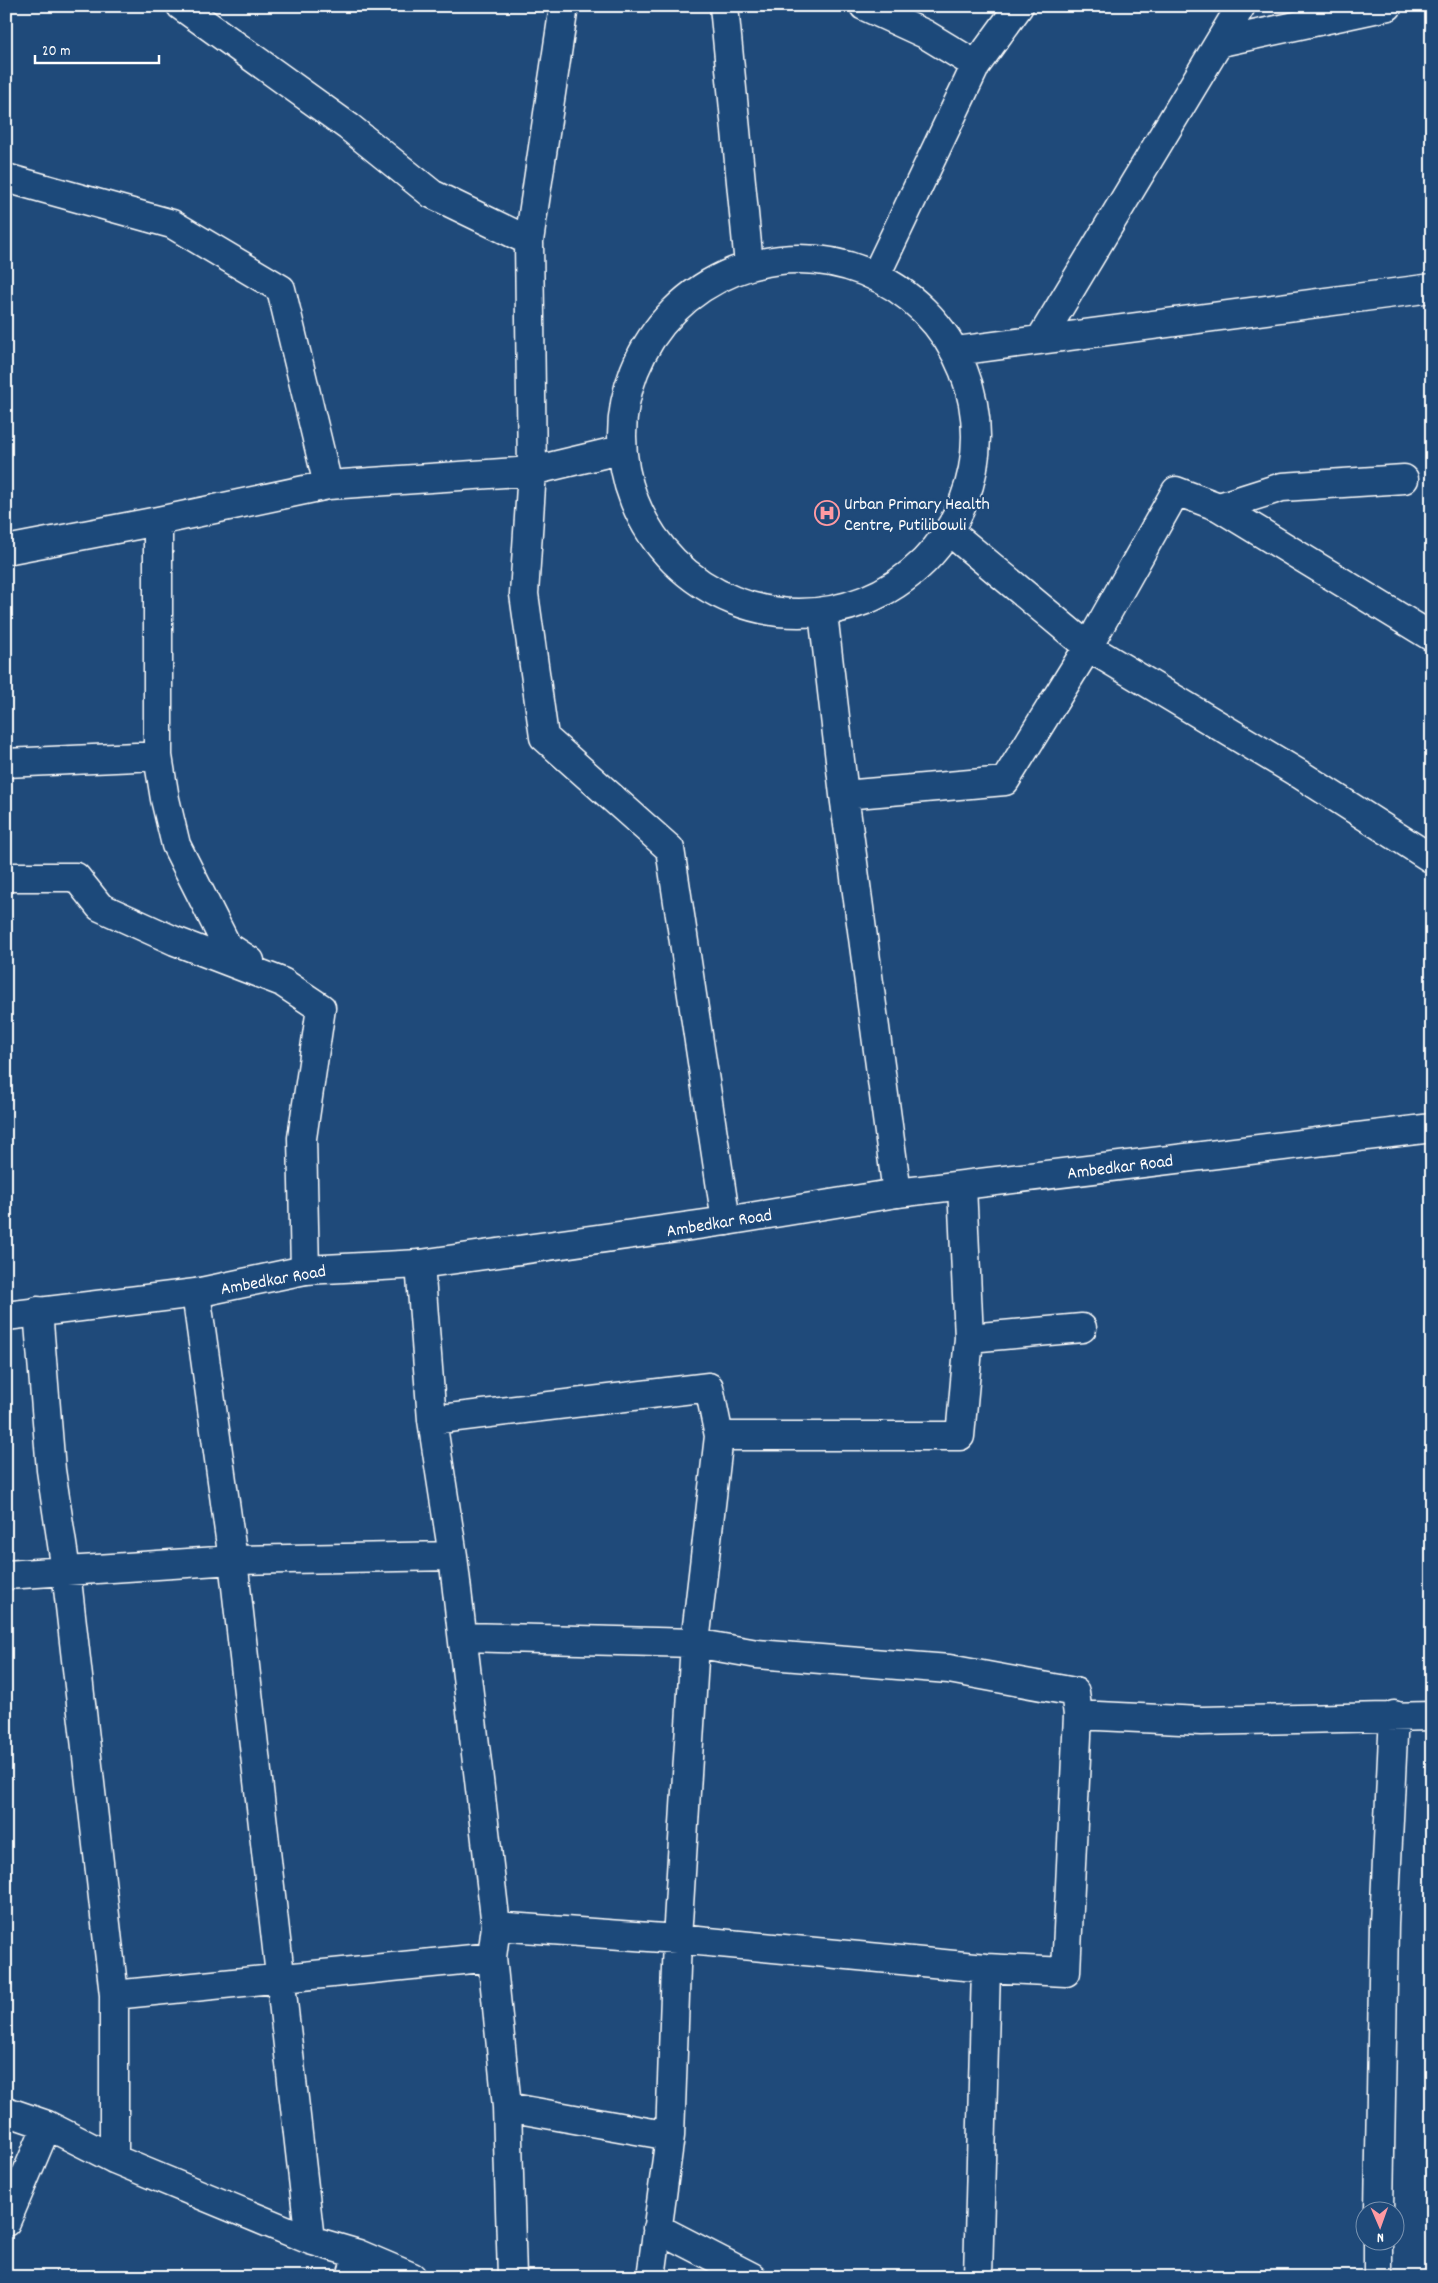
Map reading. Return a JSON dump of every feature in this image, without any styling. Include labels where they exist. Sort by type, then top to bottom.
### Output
[{"type":"street","points":[[180,6],[349,126],[432,194],[529,241]]},
{"type":"street","points":[[564,6],[529,241],[532,471],[524,594],[544,737],[670,849],[726,1221]]},
{"type":"street","points":[[724,6],[749,265]]},
{"type":"street","points":[[864,6],[925,34],[976,65]]},
{"type":"street","points":[[876,275],[976,65],[1019,6]]},
{"type":"street","points":[[1040,340],[1242,6]]},
{"type":"street","points":[[1221,42],[1388,6]]},
{"type":"street","points":[[6,178],[172,224],[281,289],[328,485]]},
{"type":"street","points":[[801,257],[876,275],[922,306],[956,351],[973,395],[978,441],[969,488],[949,531],[916,570],[873,597],[823,613],[765,610],[711,590],[688,572],[666,554],[634,506],[620,450],[624,396],[644,345],[679,302],[749,265],[801,257]]},
{"type":"street","points":[[956,351],[1432,288]]},
{"type":"street","points":[[6,550],[158,522],[328,485],[532,471],[620,450]]},
{"type":"street","points":[[1219,507],[1282,487],[1404,479]]},
{"type":"street","points":[[844,795],[1005,782],[1088,647],[1176,491],[1219,507],[1432,637]]},
{"type":"street","points":[[158,522],[158,756],[176,845],[227,946],[321,1008],[302,1138],[305,1270]]},
{"type":"street","points":[[949,531],[1088,647],[1301,774],[1432,859]]},
{"type":"street","points":[[823,613],[844,795],[897,1194]]},
{"type":"street","points":[[6,763],[158,756]]},
{"type":"street","points":[[6,877],[76,877],[100,907],[175,941],[282,982]]},
{"type":"street","name":"Ambedkar Road","points":[[6,1316],[196,1293],[305,1270],[420,1264],[726,1221],[897,1194],[1432,1128]]},
{"type":"street","points":[[719,1436],[960,1436],[969,1338],[962,1186]]},
{"type":"street","points":[[420,1264],[432,1420],[453,1556],[496,1926],[492,1958],[507,2106],[512,2277]]},
{"type":"street","points":[[196,1293],[233,1560],[310,2240]]},
{"type":"street","points":[[38,1311],[51,1470],[66,1571],[114,1995],[114,2159]]},
{"type":"street","points":[[969,1338],[1082,1328]]},
{"type":"street","points":[[432,1420],[709,1387],[719,1436],[695,1643],[676,1939],[670,2136],[651,2277]]},
{"type":"street","points":[[6,1575],[233,1560],[453,1556]]},
{"type":"street","points":[[463,1637],[695,1643],[757,1654],[949,1669],[1075,1692],[1078,1715],[1066,1972],[986,1968],[676,1939],[496,1926]]},
{"type":"street","points":[[1078,1715],[1201,1721],[1394,1715],[1432,1716]]},
{"type":"street","points":[[1379,2200],[1384,1924],[1394,1715]]},
{"type":"street","points":[[114,1995],[492,1958]]},
{"type":"street","points":[[978,2277],[986,1968]]},
{"type":"street","points":[[507,2106],[670,2136]]},
{"type":"street","points":[[6,2112],[47,2125],[114,2159],[310,2240],[355,2265],[412,2277]]},
{"type":"street","points":[[6,2222],[47,2125]]},
{"type":"street","points":[[657,2228],[752,2277]]},
{"type":"street","points":[[1378,2250],[1378,2277]]},
{"type":"place","name":"Urban Primary Health Centre, Putilibowli","points":[[827,513]]}]
